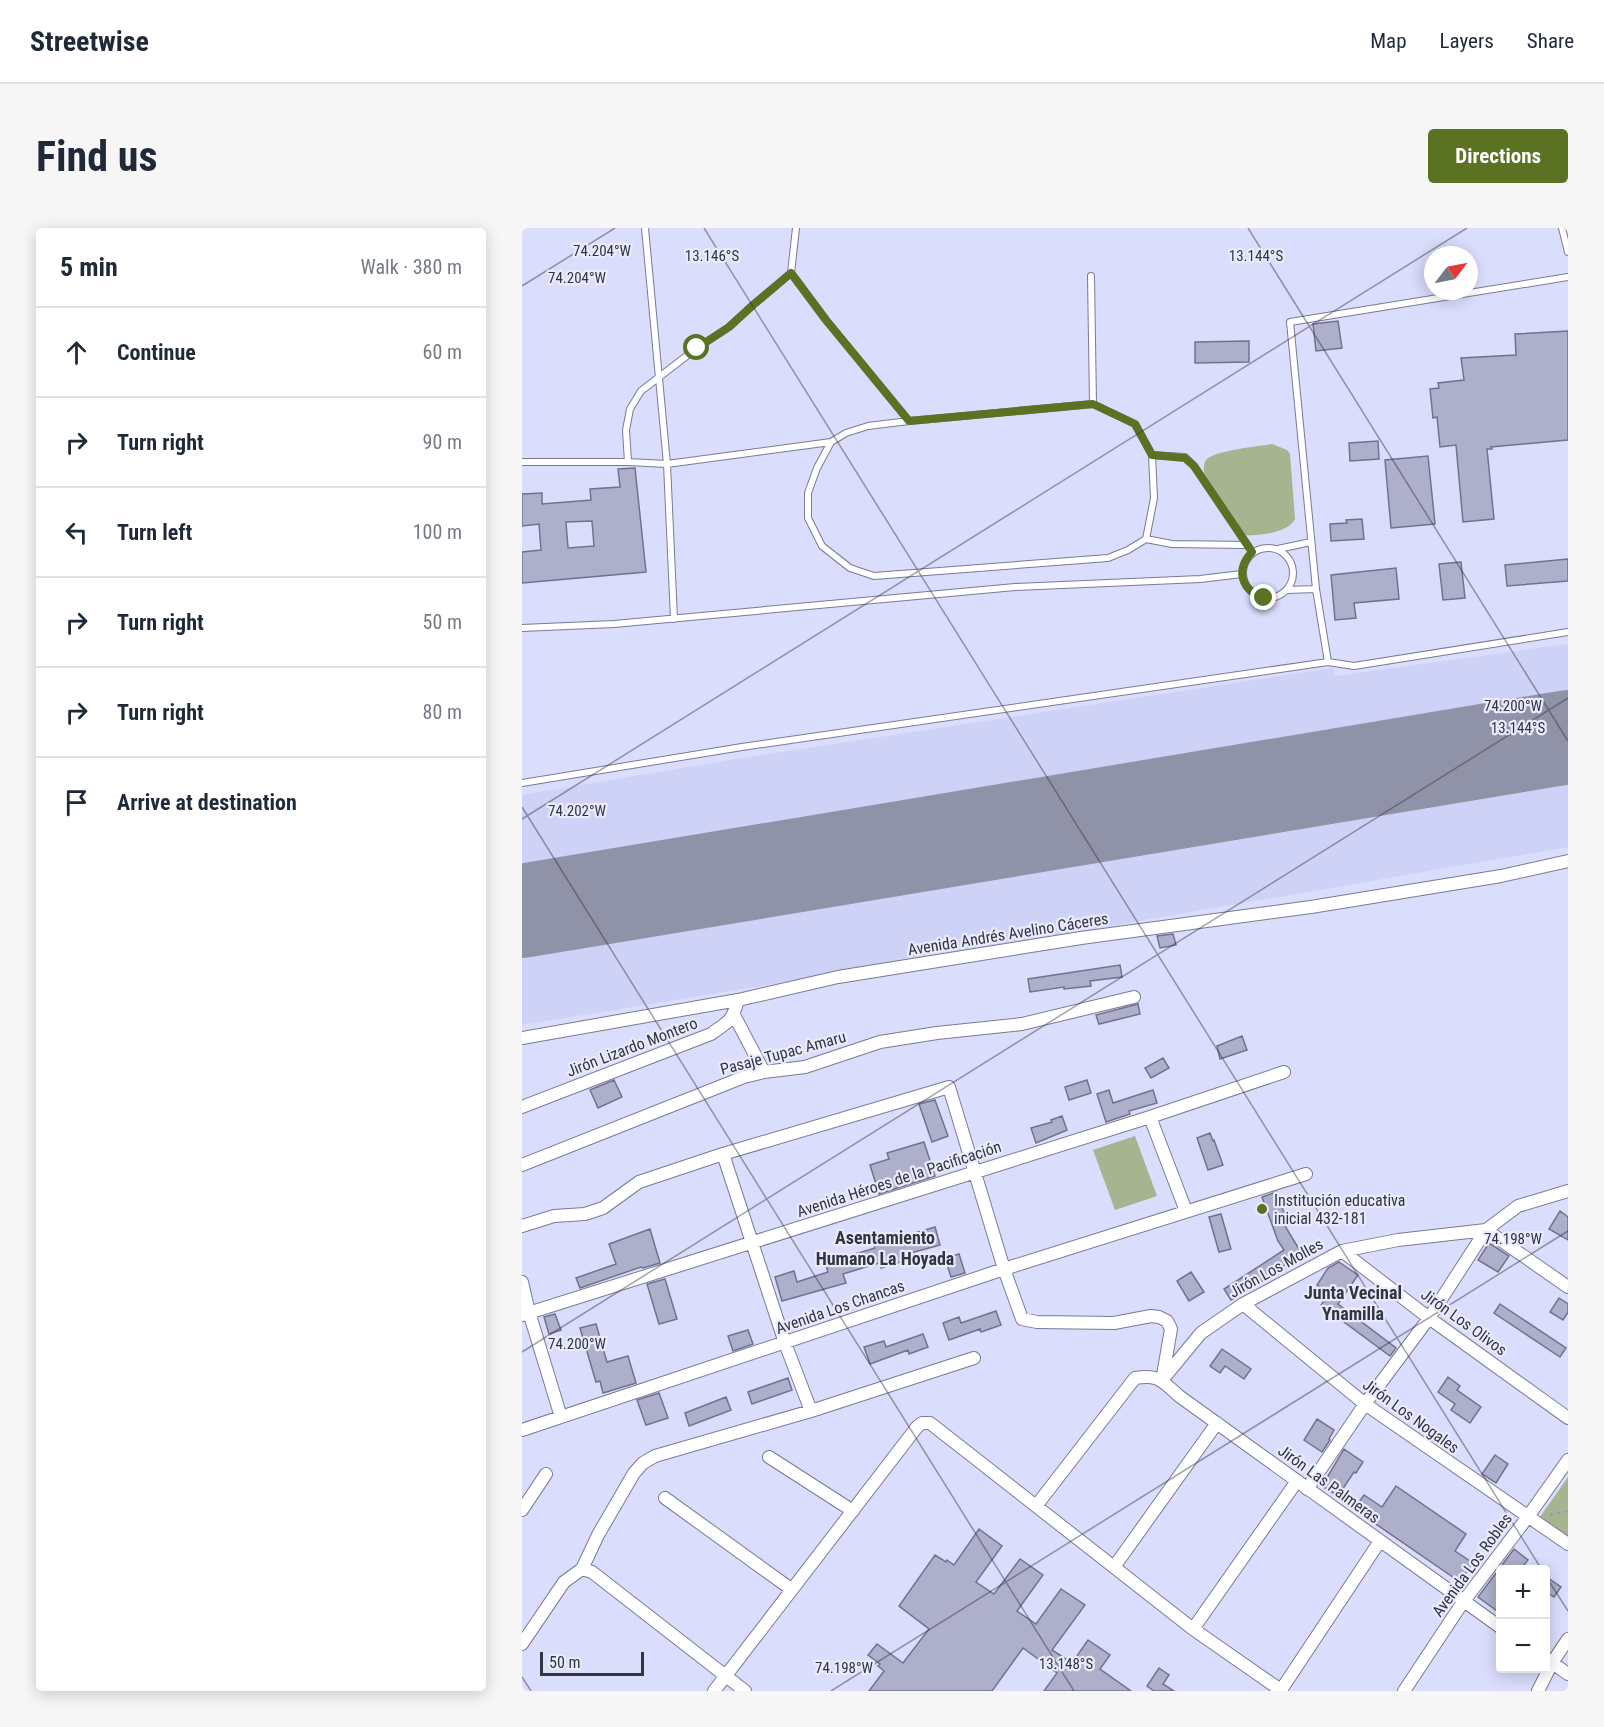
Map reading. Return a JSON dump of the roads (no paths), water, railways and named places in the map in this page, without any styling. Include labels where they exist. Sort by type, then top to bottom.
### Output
[{"type":"street","name":"Avenida Andrés Avelino Cáceres","points":[[522,1038],[738,1000],[838,978],[1082,938],[1311,907],[1501,876],[1568,861]]},
{"type":"street","name":"Pasaje Tupac Amaru","points":[[522,1165],[744,1077],[805,1067],[880,1042],[1022,1024],[1134,997]]},
{"type":"street","points":[[738,1000],[734,1015],[764,1072]]},
{"type":"street","name":"Jirón Lizardo Montero","points":[[522,1107],[695,1041],[711,1034],[734,1015]]},
{"type":"street","name":"Avenida Héroes de la Pacificación","points":[[526,1314],[1150,1117],[1284,1072]]},
{"type":"street","points":[[522,1226],[554,1216],[585,1214],[603,1208],[639,1182],[723,1154],[950,1087],[1004,1269],[1022,1319],[1114,1323],[1151,1316],[1167,1321],[1170,1329],[1162,1381],[1149,1376],[1135,1378],[1036,1506]]},
{"type":"street","points":[[1150,1117],[1186,1211]]},
{"type":"street","points":[[723,1154],[785,1343],[811,1411]]},
{"type":"street","name":"Avenida Los Chancas","points":[[522,1430],[1004,1269],[1306,1174]]},
{"type":"street","points":[[1193,1629],[1430,1318],[1486,1230],[1518,1206],[1568,1191]]},
{"type":"street","points":[[1486,1230],[1568,1287]]},
{"type":"street","name":"Jirón Los Molles","points":[[1162,1381],[1201,1333],[1243,1304],[1342,1251],[1398,1240],[1486,1230]]},
{"type":"street","name":"Jirón Los Olivos","points":[[1342,1251],[1568,1418]]},
{"type":"street","points":[[522,1282],[526,1314],[561,1417]]},
{"type":"street","name":"Jirón Los Nogales","points":[[1243,1304],[1365,1404],[1527,1518],[1568,1544]]},
{"type":"street","points":[[522,1644],[564,1582],[582,1569],[598,1535],[634,1473],[643,1463],[655,1456],[811,1411],[974,1358]]},
{"type":"street","name":"Jirón Las Palmeras","points":[[1162,1381],[1179,1396],[1496,1624]]},
{"type":"street","points":[[714,1691],[922,1423],[930,1423],[1193,1629],[1281,1691],[1380,1542]]},
{"type":"street","points":[[1114,1567],[1218,1423]]},
{"type":"street","points":[[769,1457],[853,1511]]},
{"type":"street","name":"Avenida Los Robles","points":[[1404,1691],[1463,1602],[1568,1460]]},
{"type":"street","points":[[522,1510],[546,1474]]},
{"type":"street","points":[[665,1498],[791,1589]]},
{"type":"street","points":[[582,1569],[592,1572],[745,1691]]},
{"type":"street","points":[[1550,1659],[1568,1639]]},
{"type":"street","points":[[1550,1661],[1568,1674]]},
{"type":"street","points":[[1538,1691],[1544,1673]]},
{"type":"lane","points":[[645,228],[666,464],[674,619]]},
{"type":"lane","points":[[796,228],[791,273],[832,328],[909,421]]},
{"type":"lane","points":[[1562,228],[1568,252]]},
{"type":"lane","points":[[628,462],[626,430],[630,409],[641,391],[697,348],[729,327],[791,273]]},
{"type":"lane","points":[[1091,276],[1093,404]]},
{"type":"lane","points":[[1328,662],[1316,589],[1290,322],[1568,277]]},
{"type":"lane","points":[[522,462],[666,464],[831,442],[846,433],[868,426],[1093,404],[1135,424],[1152,455],[1154,498],[1146,539]]},
{"type":"lane","points":[[831,442],[817,468],[808,493],[808,518],[822,546],[850,568],[874,576],[1108,558],[1146,539],[1172,544],[1247,545]]},
{"type":"lane","points":[[1152,455],[1185,458],[1194,466],[1252,552]]},
{"type":"lane","points":[[1277,549],[1284,553],[1292,567],[1291,583],[1280,595],[1264,598],[1249,590],[1244,583],[1242,574],[1246,558],[1252,552],[1264,547],[1277,549],[1311,542]]},
{"type":"lane","points":[[522,628],[614,624],[1015,587],[1200,579],[1242,574]]},
{"type":"lane","points":[[1287,590],[1316,589]]},
{"type":"lane","points":[[522,783],[742,747],[1328,662],[1354,666],[1568,632]]},
{"type":"place","name":"Institución educativa inicial 432-181","points":[[1262,1209]]},
{"type":"district","name":"Asentamiento Humano La Hoyada","points":[[885,1247]]},
{"type":"district","name":"Junta Vecinal Ynamilla","points":[[1353,1302]]}]
